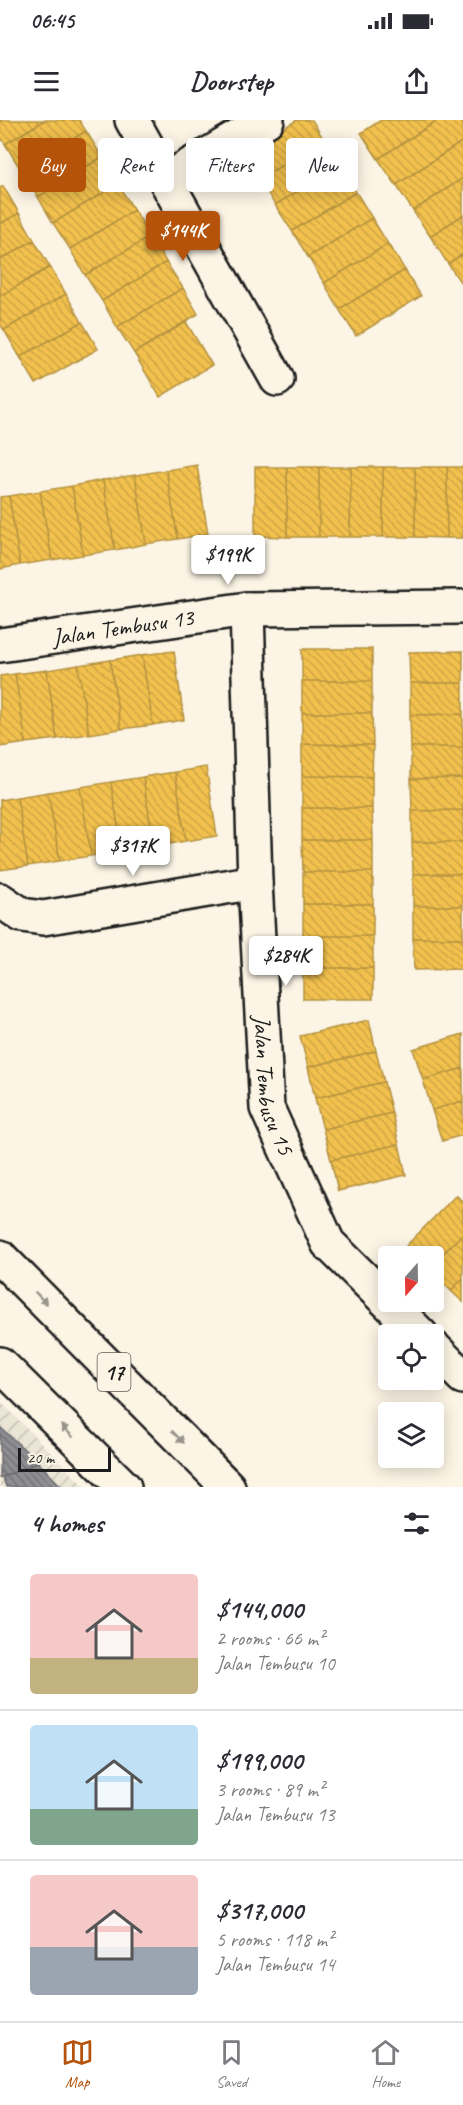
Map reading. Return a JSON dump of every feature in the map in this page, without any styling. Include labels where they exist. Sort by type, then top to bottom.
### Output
[{"type":"main road","points":[[132,120],[143,138]]},
{"type":"main road","points":[[174,175],[267,120]]},
{"type":"main road","points":[[174,192],[277,379]]},
{"type":"main road","name":"Jalan Tembusu 13","points":[[0,645],[247,609],[463,607]]},
{"type":"main road","name":"Jalan Tembusu 15","points":[[247,609],[255,882],[267,1108],[328,1242],[410,1324]]},
{"type":"main road","points":[[0,900],[22,915],[43,918],[255,882]]},
{"type":"main road","name":"17","points":[[0,1257],[228,1487]]},
{"type":"main road","points":[[444,1358],[463,1377]]},
{"type":"main road","points":[[0,1364],[124,1487]]},
{"type":"shaded area","points":[[0,1401],[85,1487],[0,1487]]},
{"type":"building: Homes","points":[[0,120],[45,120],[5,144],[0,136]]},
{"type":"building: Homes","points":[[45,120],[79,120],[86,131],[74,138],[18,138],[18,165],[5,144]]},
{"type":"building: Homes","points":[[297,120],[312,120],[323,138],[286,138],[286,163],[274,170],[274,138],[267,138]]},
{"type":"building: Homes","points":[[381,120],[438,120],[378,159],[361,133]]},
{"type":"building: Homes","points":[[438,120],[463,120],[463,141],[396,185],[378,159]]},
{"type":"building: Homes","points":[[86,131],[98,150],[98,160],[86,167],[86,138],[74,138]]},
{"type":"building: Homes","points":[[463,141],[463,178],[413,211],[396,185]]},
{"type":"building: Homes","points":[[98,160],[98,192],[105,192],[53,223],[38,197],[46,192],[86,192],[86,167]]},
{"type":"building: Homes","points":[[286,163],[286,192],[297,192],[275,205],[267,192],[274,192],[274,170]]},
{"type":"building: Homes","points":[[463,178],[463,215],[430,236],[413,211]]},
{"type":"building: Homes","points":[[3,186],[19,213],[0,224],[0,188]]},
{"type":"building: Homes","points":[[35,192],[46,192],[38,197]]},
{"type":"building: Homes","points":[[105,192],[123,192],[134,210],[70,249],[53,223]]},
{"type":"building: Homes","points":[[297,192],[356,192],[292,231],[275,205]]},
{"type":"building: Homes","points":[[356,192],[372,218],[308,257],[292,231]]},
{"type":"building: Homes","points":[[134,210],[151,236],[85,275],[70,249]]},
{"type":"building: Homes","points":[[19,213],[34,240],[0,260],[0,224]]},
{"type":"building: Homes","points":[[463,215],[463,254],[448,264],[430,236]]},
{"type":"building: Homes","points":[[372,218],[388,244],[324,283],[308,257]]},
{"type":"building: Homes","points":[[151,236],[166,262],[102,301],[85,275]]},
{"type":"building: Homes","points":[[34,240],[50,267],[0,296],[0,260]]},
{"type":"building: Homes","points":[[388,244],[405,270],[339,309],[324,283]]},
{"type":"building: Homes","points":[[463,254],[463,286],[448,264]]},
{"type":"building: Homes","points":[[166,262],[183,288],[117,327],[102,301]]},
{"type":"building: Homes","points":[[50,267],[66,294],[4,330],[0,324],[0,296]]},
{"type":"building: Homes","points":[[405,270],[421,296],[356,336],[339,309]]},
{"type":"building: Homes","points":[[183,288],[198,314],[134,353],[117,327]]},
{"type":"building: Homes","points":[[66,294],[82,322],[20,357],[4,330]]},
{"type":"building: Homes","points":[[82,322],[98,349],[36,384],[20,357]]},
{"type":"building: Homes","points":[[186,322],[212,365],[160,397],[134,353]]},
{"type":"building: Homes","points":[[197,465],[208,534],[178,539],[166,470]]},
{"type":"building: Homes","points":[[255,467],[287,467],[287,537],[255,536]]},
{"type":"building: Homes","points":[[287,467],[319,467],[319,537],[287,537]]},
{"type":"building: Homes","points":[[319,467],[351,467],[350,537],[319,537]]},
{"type":"building: Homes","points":[[351,467],[383,467],[383,537],[350,537]]},
{"type":"building: Homes","points":[[383,467],[415,467],[415,537],[383,537]]},
{"type":"building: Homes","points":[[415,467],[447,467],[447,538],[415,537]]},
{"type":"building: Homes","points":[[447,467],[463,467],[463,538],[447,538]]},
{"type":"building: Homes","points":[[166,470],[178,539],[146,544],[135,475]]},
{"type":"building: Homes","points":[[135,475],[146,544],[115,550],[103,480]]},
{"type":"building: Homes","points":[[103,480],[115,550],[83,555],[72,486]]},
{"type":"building: Homes","points":[[72,486],[83,555],[52,560],[40,491]]},
{"type":"building: Homes","points":[[40,491],[52,560],[20,565],[9,496]]},
{"type":"building: Homes","points":[[9,496],[20,565],[0,569],[0,497]]},
{"type":"building: Homes","points":[[302,649],[372,649],[372,681],[302,681]]},
{"type":"building: Homes","points":[[174,651],[184,720],[153,725],[142,655]]},
{"type":"building: Homes","points":[[463,651],[463,683],[410,683],[409,652]]},
{"type":"building: Homes","points":[[142,655],[153,725],[121,729],[110,660]]},
{"type":"building: Homes","points":[[110,660],[121,729],[89,734],[78,665]]},
{"type":"building: Homes","points":[[78,665],[89,734],[57,739],[47,670]]},
{"type":"building: Homes","points":[[47,670],[57,739],[26,743],[15,674]]},
{"type":"building: Homes","points":[[15,674],[26,743],[0,747],[0,676]]},
{"type":"building: Homes","points":[[302,681],[372,681],[372,713],[302,713]]},
{"type":"building: Homes","points":[[410,683],[463,683],[463,714],[410,715]]},
{"type":"building: Homes","points":[[302,713],[372,713],[373,745],[302,744]]},
{"type":"building: Homes","points":[[463,714],[463,747],[411,747],[410,715]]},
{"type":"building: Homes","points":[[302,744],[373,745],[372,777],[302,776]]},
{"type":"building: Homes","points":[[411,747],[463,747],[463,778],[411,779]]},
{"type":"building: Homes","points":[[206,767],[217,836],[186,841],[175,772]]},
{"type":"building: Homes","points":[[175,772],[186,841],[154,847],[143,777]]},
{"type":"building: Homes","points":[[302,776],[372,777],[372,808],[302,808]]},
{"type":"building: Homes","points":[[143,777],[154,847],[122,851],[111,782]]},
{"type":"building: Homes","points":[[463,778],[463,810],[412,811],[411,779]]},
{"type":"building: Homes","points":[[111,782],[122,851],[91,856],[80,787]]},
{"type":"building: Homes","points":[[80,787],[91,856],[60,861],[48,792]]},
{"type":"building: Homes","points":[[48,792],[60,861],[28,866],[17,797]]},
{"type":"building: Homes","points":[[17,797],[28,866],[0,870],[0,800]]},
{"type":"building: Homes","points":[[302,808],[372,808],[373,840],[302,840]]},
{"type":"building: Homes","points":[[463,810],[463,842],[412,842],[412,811]]},
{"type":"building: Homes","points":[[302,840],[373,840],[373,872],[303,872]]},
{"type":"building: Homes","points":[[412,842],[463,842],[463,874],[413,874]]},
{"type":"building: Homes","points":[[303,872],[373,872],[373,904],[303,904]]},
{"type":"building: Homes","points":[[413,874],[463,874],[463,906],[413,906]]},
{"type":"building: Homes","points":[[303,904],[373,904],[373,936],[303,936]]},
{"type":"building: Homes","points":[[413,906],[463,906],[463,938],[413,938]]},
{"type":"building: Homes","points":[[303,936],[373,936],[373,968],[303,968]]},
{"type":"building: Homes","points":[[413,938],[463,938],[463,969],[414,970]]},
{"type":"building: Homes","points":[[303,968],[373,968],[373,999],[303,999]]},
{"type":"building: Homes","points":[[369,1020],[376,1051],[308,1067],[300,1036]]},
{"type":"building: Homes","points":[[463,1034],[463,1068],[423,1080],[413,1049]]},
{"type":"building: Homes","points":[[376,1051],[384,1082],[315,1098],[308,1067]]},
{"type":"building: Homes","points":[[463,1068],[463,1101],[432,1110],[423,1080]]},
{"type":"building: Homes","points":[[384,1082],[392,1113],[323,1129],[315,1098]]},
{"type":"building: Homes","points":[[463,1101],[463,1135],[442,1141],[432,1110]]},
{"type":"building: Homes","points":[[392,1113],[399,1144],[331,1160],[323,1129]]},
{"type":"building: Homes","points":[[399,1144],[406,1175],[338,1191],[331,1160]]},
{"type":"building: Homes","points":[[456,1195],[463,1202],[463,1233],[444,1253],[444,1246],[406,1246]]},
{"type":"building: Homes","points":[[463,1233],[463,1278],[451,1291],[444,1284],[444,1253]]},
{"type":"building: Homes","points":[[463,1278],[463,1302],[451,1291]]},
{"type":"building: Industry","points":[[0,1427],[38,1462],[0,1478]]},
{"type":"building: Industry","points":[[38,1462],[62,1487],[6,1487],[3,1477]]}]
